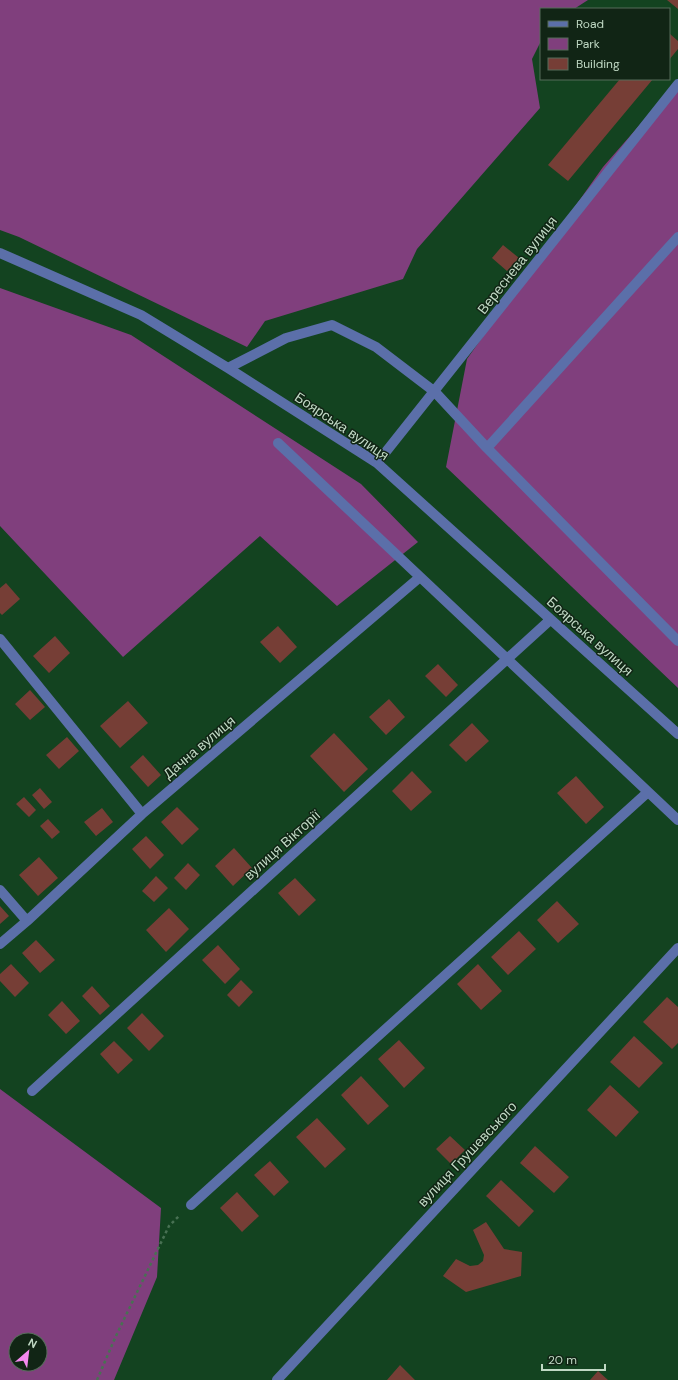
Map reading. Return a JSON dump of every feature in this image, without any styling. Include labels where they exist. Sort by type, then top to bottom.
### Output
[{"type":"street","name":"Вереснева вулиця","points":[[377,463],[435,392],[678,84]]},
{"type":"street","points":[[487,448],[678,237]]},
{"type":"street","name":"Боярська вулиця","points":[[0,253],[141,315],[228,368],[377,463],[678,734]]},
{"type":"street","points":[[228,368],[286,338],[332,325],[376,347],[435,392],[487,448],[678,641]]},
{"type":"street","points":[[278,443],[678,820]]},
{"type":"street","name":"Дачна вулиця","points":[[0,944],[27,921],[142,814],[420,577]]},
{"type":"street","name":"вулиця Вікторії","points":[[32,1091],[508,660],[550,620]]},
{"type":"street","points":[[0,639],[142,814]]},
{"type":"street","points":[[191,1205],[648,792]]},
{"type":"street","points":[[0,890],[27,921]]},
{"type":"street","name":"вулиця Грушевського","points":[[277,1380],[678,948]]},
{"type":"path","points":[[97,1380],[115,1338],[169,1226],[191,1205]]},
{"type":"green space","points":[[0,0],[588,0],[576,8],[540,8],[540,43],[532,59],[540,108],[417,249],[403,279],[265,321],[247,347],[19,237],[0,230]]},
{"type":"green space","points":[[678,81],[678,688],[446,467],[467,359],[603,167]]},
{"type":"green space","points":[[0,288],[131,335],[361,484],[418,542],[337,606],[260,536],[123,657],[0,526]]},
{"type":"green space","points":[[0,1089],[161,1208],[157,1277],[114,1380],[0,1380]]},
{"type":"building","points":[[667,0],[678,0],[678,9]]},
{"type":"building","points":[[670,34],[678,41],[678,49],[670,59]]},
{"type":"building","points":[[619,80],[652,80],[568,181],[548,165]]},
{"type":"building","points":[[503,245],[519,258],[507,271],[492,258]]},
{"type":"building","points":[[6,583],[20,599],[2,615],[0,613],[0,588]]},
{"type":"building","points":[[278,626],[297,647],[280,663],[260,642]]},
{"type":"building","points":[[55,636],[70,653],[49,673],[33,656]]},
{"type":"building","points":[[438,664],[458,685],[446,697],[425,676]]},
{"type":"building","points":[[30,690],[45,707],[30,720],[15,704]]},
{"type":"building","points":[[389,699],[405,717],[386,735],[369,717]]},
{"type":"building","points":[[128,701],[148,723],[120,748],[100,726]]},
{"type":"building","points":[[472,723],[489,741],[466,762],[449,745]]},
{"type":"building","points":[[334,733],[368,769],[344,792],[310,756]]},
{"type":"building","points":[[67,737],[79,751],[59,769],[46,755]]},
{"type":"building","points":[[143,755],[161,775],[148,787],[130,767]]},
{"type":"building","points":[[412,771],[432,792],[411,811],[392,791]]},
{"type":"building","points":[[576,776],[604,807],[586,824],[557,793]]},
{"type":"building","points":[[40,788],[52,802],[44,809],[32,795]]},
{"type":"building","points":[[24,797],[36,810],[29,817],[16,804]]},
{"type":"building","points":[[177,807],[199,829],[182,845],[161,822]]},
{"type":"building","points":[[102,808],[113,822],[96,836],[84,822]]},
{"type":"building","points":[[48,819],[60,832],[52,839],[40,826]]},
{"type":"building","points":[[146,836],[164,855],[150,869],[132,849]]},
{"type":"building","points":[[234,848],[252,868],[233,886],[215,866]]},
{"type":"building","points":[[39,857],[58,878],[38,896],[19,875]]},
{"type":"building","points":[[188,863],[200,875],[186,890],[174,878]]},
{"type":"building","points":[[156,876],[168,888],[154,902],[142,891]]},
{"type":"building","points":[[295,878],[316,900],[299,916],[278,893]]},
{"type":"building","points":[[557,901],[579,924],[558,943],[537,920]]},
{"type":"building","points":[[0,906],[9,916],[0,924]]},
{"type":"building","points":[[169,908],[189,929],[166,952],[146,930]]},
{"type":"building","points":[[519,931],[536,949],[508,975],[491,957]]},
{"type":"building","points":[[36,940],[55,960],[40,973],[22,953]]},
{"type":"building","points":[[218,945],[240,969],[225,984],[202,960]]},
{"type":"building","points":[[11,964],[29,983],[15,997],[0,981],[0,974]]},
{"type":"building","points":[[478,964],[502,991],[481,1010],[457,984]]},
{"type":"building","points":[[241,980],[253,992],[239,1007],[227,995]]},
{"type":"building","points":[[92,986],[110,1006],[100,1015],[82,996]]},
{"type":"building","points":[[667,997],[678,1007],[678,1043],[672,1049],[643,1022]]},
{"type":"building","points":[[62,1001],[80,1021],[66,1034],[48,1015]]},
{"type":"building","points":[[142,1013],[164,1036],[149,1051],[127,1028]]},
{"type":"building","points":[[634,1036],[663,1063],[639,1088],[610,1062]]},
{"type":"building","points":[[399,1040],[425,1068],[404,1088],[378,1059]]},
{"type":"building","points":[[114,1041],[133,1060],[118,1074],[100,1054]]},
{"type":"building","points":[[361,1076],[389,1106],[368,1125],[341,1095]]},
{"type":"building","points":[[610,1085],[639,1112],[616,1137],[587,1110]]},
{"type":"building","points":[[317,1118],[346,1149],[325,1168],[296,1137]]},
{"type":"building","points":[[450,1136],[465,1150],[451,1164],[436,1149]]},
{"type":"building","points":[[535,1146],[569,1177],[554,1193],[520,1163]]},
{"type":"building","points":[[270,1161],[289,1182],[274,1196],[254,1175]]},
{"type":"building","points":[[501,1180],[534,1211],[519,1227],[486,1196]]},
{"type":"building","points":[[237,1192],[259,1216],[242,1232],[220,1208]]},
{"type":"building","points":[[486,1222],[504,1249],[522,1252],[521,1276],[466,1292],[443,1276],[456,1259],[470,1266],[478,1265],[483,1261],[484,1255],[473,1230]]},
{"type":"building","points":[[400,1365],[415,1380],[387,1380]]},
{"type":"building","points":[[598,1371],[608,1380],[590,1380]]}]
